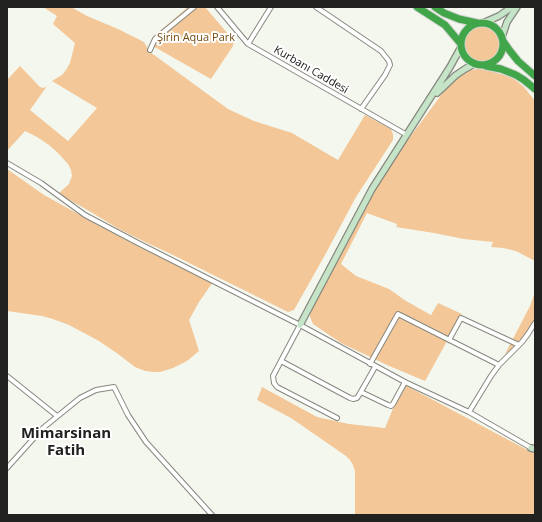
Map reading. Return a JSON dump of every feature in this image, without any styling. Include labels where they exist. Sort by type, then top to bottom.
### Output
[{"type":"highway","points":[[417,7],[445,25],[461,46],[466,57],[478,65],[501,69],[513,73],[535,89]]},
{"type":"highway","points":[[435,7],[444,13],[459,19],[493,26],[499,31],[514,56],[535,76]]},
{"type":"highway","points":[[461,46],[462,36],[466,30],[481,23]]},
{"type":"highway","points":[[478,65],[489,64],[498,58],[502,52],[503,39]]},
{"type":"street","points":[[150,50],[155,39],[194,7]]},
{"type":"street","name":"Kurbanı Caddesi","points":[[217,7],[248,44],[407,135]]},
{"type":"street","points":[[248,44],[271,7]]},
{"type":"street","points":[[316,7],[381,51],[389,61],[390,65],[385,75],[361,109]]},
{"type":"street","points":[[481,23],[499,16],[512,7]]},
{"type":"street","points":[[503,39],[507,22],[517,7]]},
{"type":"street","points":[[338,418],[277,387],[274,383],[273,376],[372,190],[461,46]]},
{"type":"street","points":[[429,100],[456,75],[465,69],[478,65]]},
{"type":"street","points":[[7,163],[40,183],[85,216],[300,325],[375,367],[468,412],[534,449]]},
{"type":"street","points":[[370,364],[398,314],[499,365]]},
{"type":"street","points":[[449,340],[460,318],[519,345]]},
{"type":"street","points":[[468,412],[499,365],[519,345],[535,323]]},
{"type":"street","points":[[281,361],[351,398],[356,398],[361,392],[375,367]]},
{"type":"street","points":[[7,376],[57,416]]},
{"type":"street","points":[[361,392],[391,406],[405,382]]},
{"type":"street","points":[[7,468],[43,428],[80,398],[96,390],[114,387],[128,415],[146,442],[212,515]]},
{"type":"green space","points":[[43,7],[71,7],[144,42],[150,52],[228,109],[254,121],[292,133],[338,160],[365,115],[391,129],[393,140],[356,197],[294,310],[288,312],[145,242],[58,194],[69,184],[72,176],[71,170],[68,164],[58,153],[37,137],[25,131],[7,151],[7,80],[20,66],[40,87],[44,88],[47,86],[30,110],[68,141],[97,108],[52,81],[62,75],[66,70],[70,63],[75,43],[53,24],[57,16]]},
{"type":"green space","name":"Şirin Aqua Park","points":[[188,7],[205,7],[234,41],[233,46],[211,79],[151,45],[153,37]]},
{"type":"green space","points":[[486,26],[495,31],[499,37],[499,51],[495,57],[486,62],[478,62],[469,57],[465,51],[464,40],[469,31],[475,27]]},
{"type":"green space","points":[[470,70],[487,70],[514,79],[524,87],[535,101],[535,261],[516,251],[491,247],[493,242],[464,239],[396,227],[397,224],[367,213],[341,264],[356,276],[389,289],[406,301],[431,315],[438,303],[462,314],[425,381],[341,343],[313,324],[310,317],[310,309],[372,194],[402,148],[447,87],[464,73]]},
{"type":"green space","points":[[7,169],[44,195],[100,226],[145,250],[213,282],[189,320],[199,351],[187,361],[173,368],[160,372],[145,371],[135,367],[99,341],[69,325],[42,316],[7,311]]},
{"type":"green space","points":[[535,292],[535,322],[515,347],[505,354],[530,306]]},
{"type":"green space","points":[[403,384],[535,454],[535,515],[355,515],[355,471],[350,460],[291,418],[257,400],[262,387],[317,417],[349,424],[385,428]]},
{"type":"district","name":"Mimarsinan Fatih","points":[[66,442]]}]
